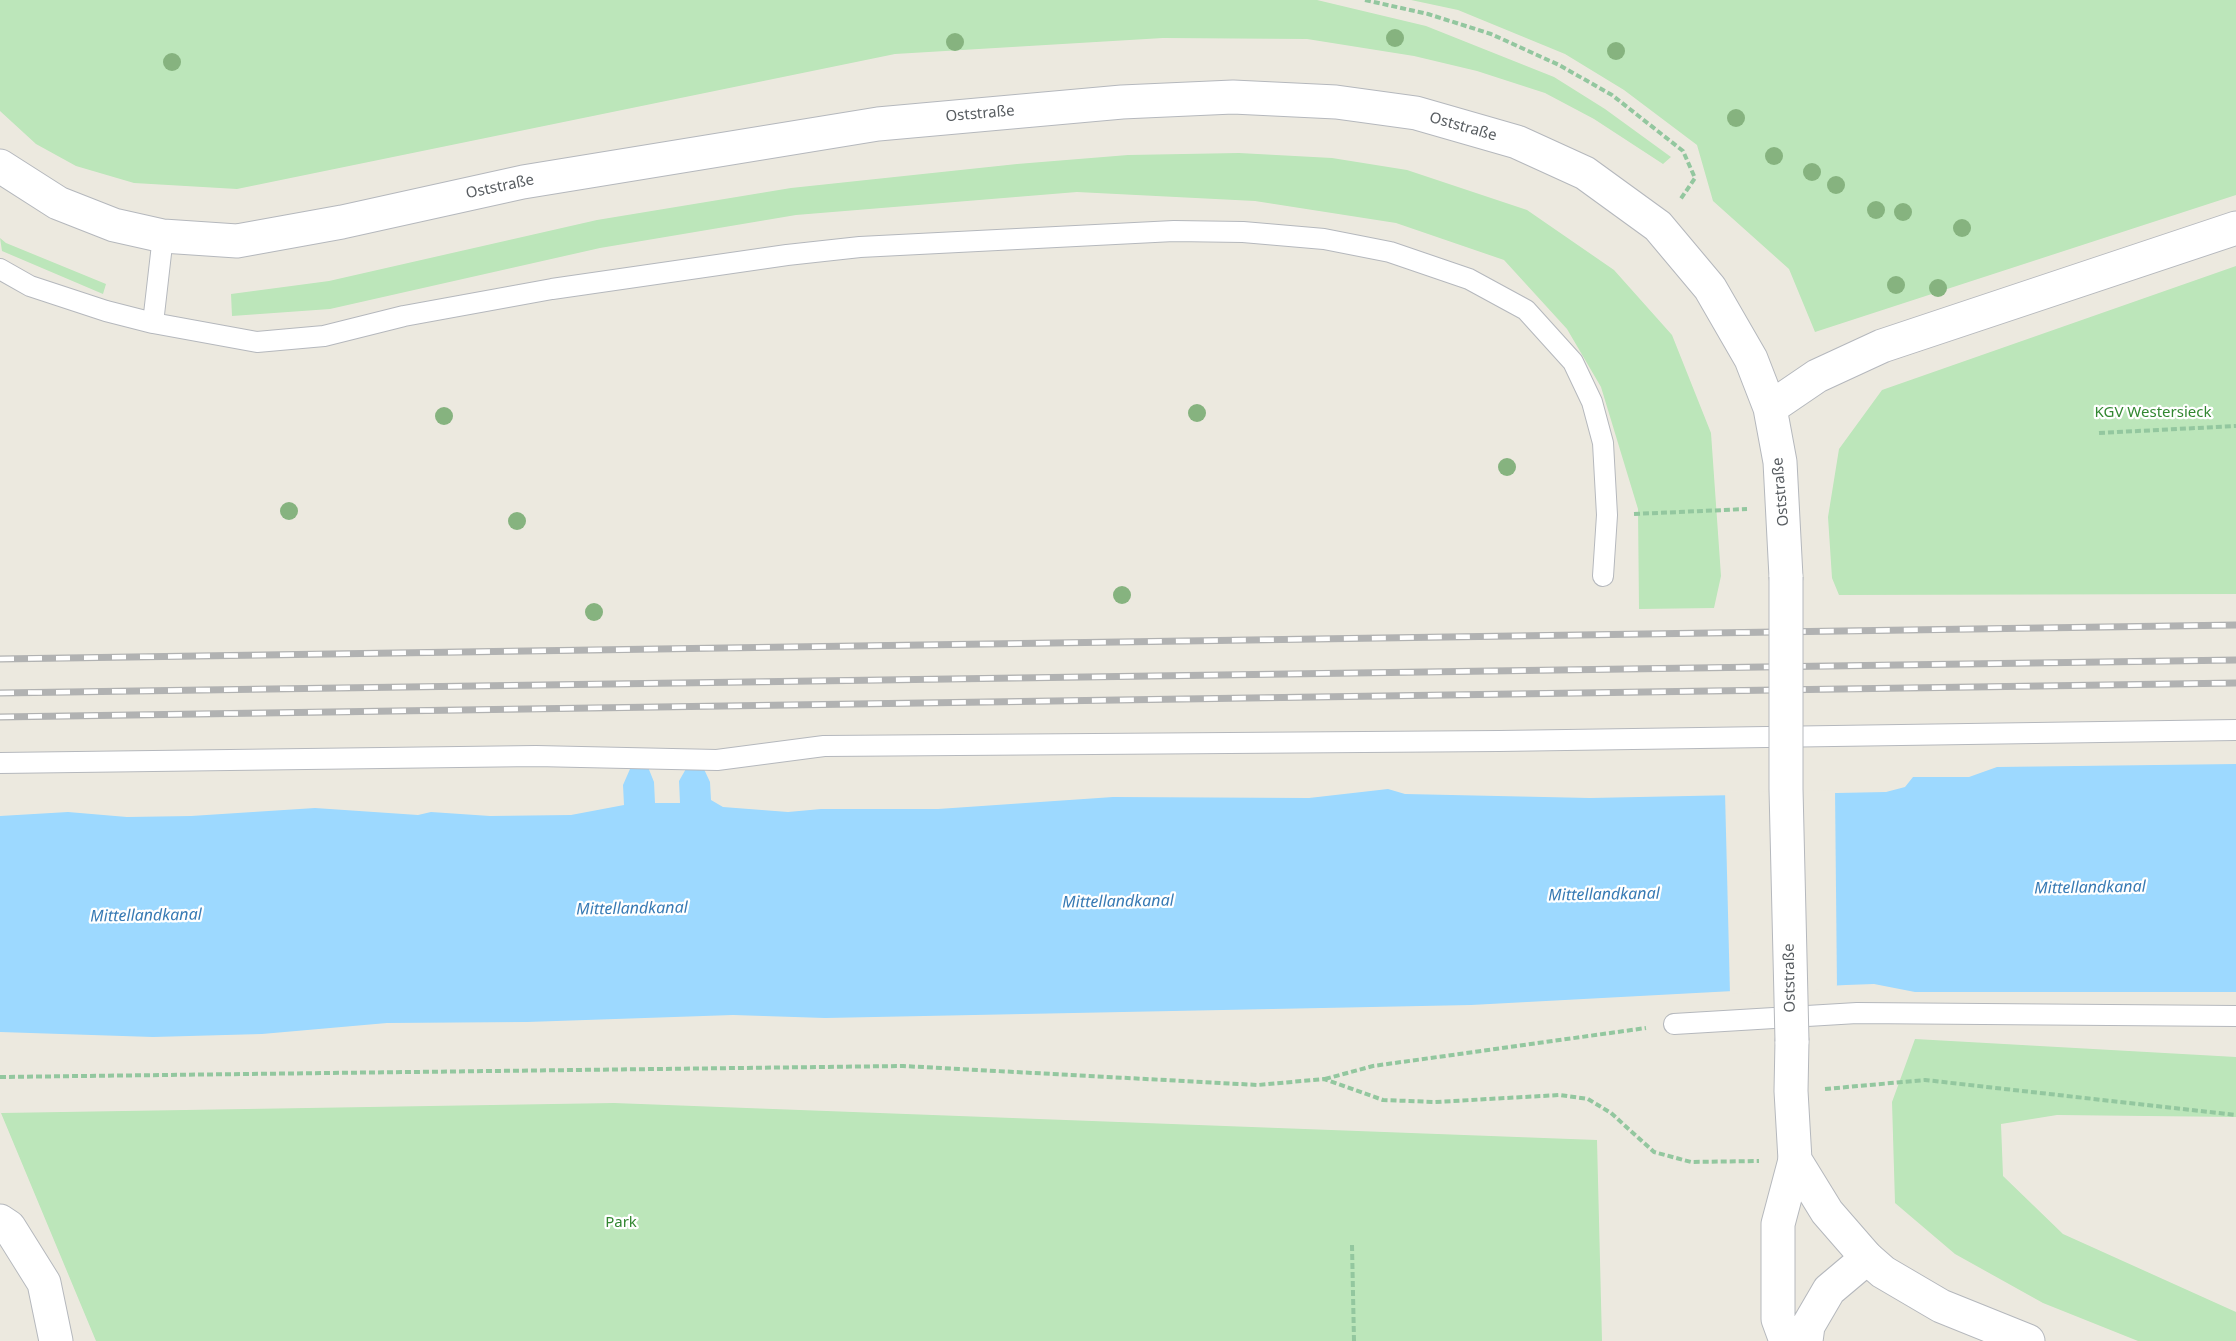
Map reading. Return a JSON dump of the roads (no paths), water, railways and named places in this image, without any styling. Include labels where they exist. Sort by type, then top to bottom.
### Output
[{"type":"street","name":"Oststraße","points":[[0,166],[58,203],[114,225],[163,236],[237,241],[342,222],[523,182],[878,123],[1122,102],[1233,97],[1336,102],[1416,113],[1517,142],[1585,173],[1658,226],[1710,288],[1751,359],[1770,408],[1780,462],[1786,577],[1791,1091],[1795,1160],[1827,1212],[1867,1258],[1941,1306],[2028,1341]]},
{"type":"street","points":[[1770,408],[1817,376],[1882,346],[2236,228]]},
{"type":"street","points":[[1786,1341],[1778,1319],[1778,1224],[1795,1160]]},
{"type":"street","points":[[0,1221],[9,1227],[44,1283],[56,1341]]},
{"type":"street","points":[[1806,1341],[1808,1326],[1830,1290],[1867,1258]]},
{"type":"lane","points":[[0,269],[30,286],[106,311],[153,323],[257,342],[324,336],[404,316],[552,289],[775,256],[860,247],[1174,231],[1243,232],[1324,239],[1390,252],[1469,279],[1526,310],[1573,362],[1593,402],[1603,443],[1607,515],[1603,576]]},
{"type":"lane","points":[[153,323],[163,236]]},
{"type":"lane","points":[[0,763],[536,756],[717,760],[824,746],[1498,741],[2236,730]]},
{"type":"lane","points":[[1674,1024],[1857,1013],[2236,1016]]},
{"type":"water","name":"Mittellandkanal","points":[[2236,764],[2236,992],[1915,992],[1874,984],[1471,1005],[825,1018],[733,1015],[527,1022],[387,1023],[262,1034],[153,1037],[0,1032],[0,816],[68,812],[127,817],[191,816],[315,808],[418,815],[431,812],[490,816],[571,815],[624,805],[623,785],[630,769],[648,767],[654,782],[655,803],[680,803],[679,781],[687,767],[703,767],[710,782],[711,800],[723,807],[788,812],[821,809],[938,809],[1113,797],[1309,798],[1388,789],[1405,794],[1590,798],[1886,792],[1905,787],[1913,777],[1969,777],[1997,767]]},
{"type":"railway","points":[[0,659],[2236,625]]},
{"type":"railway","points":[[0,693],[2236,660]]},
{"type":"railway","points":[[0,717],[2236,683]]},
{"type":"park label","name":"KGV Westersieck","points":[[2153,413]]},
{"type":"park label","name":"Park","points":[[621,1223]]}]
